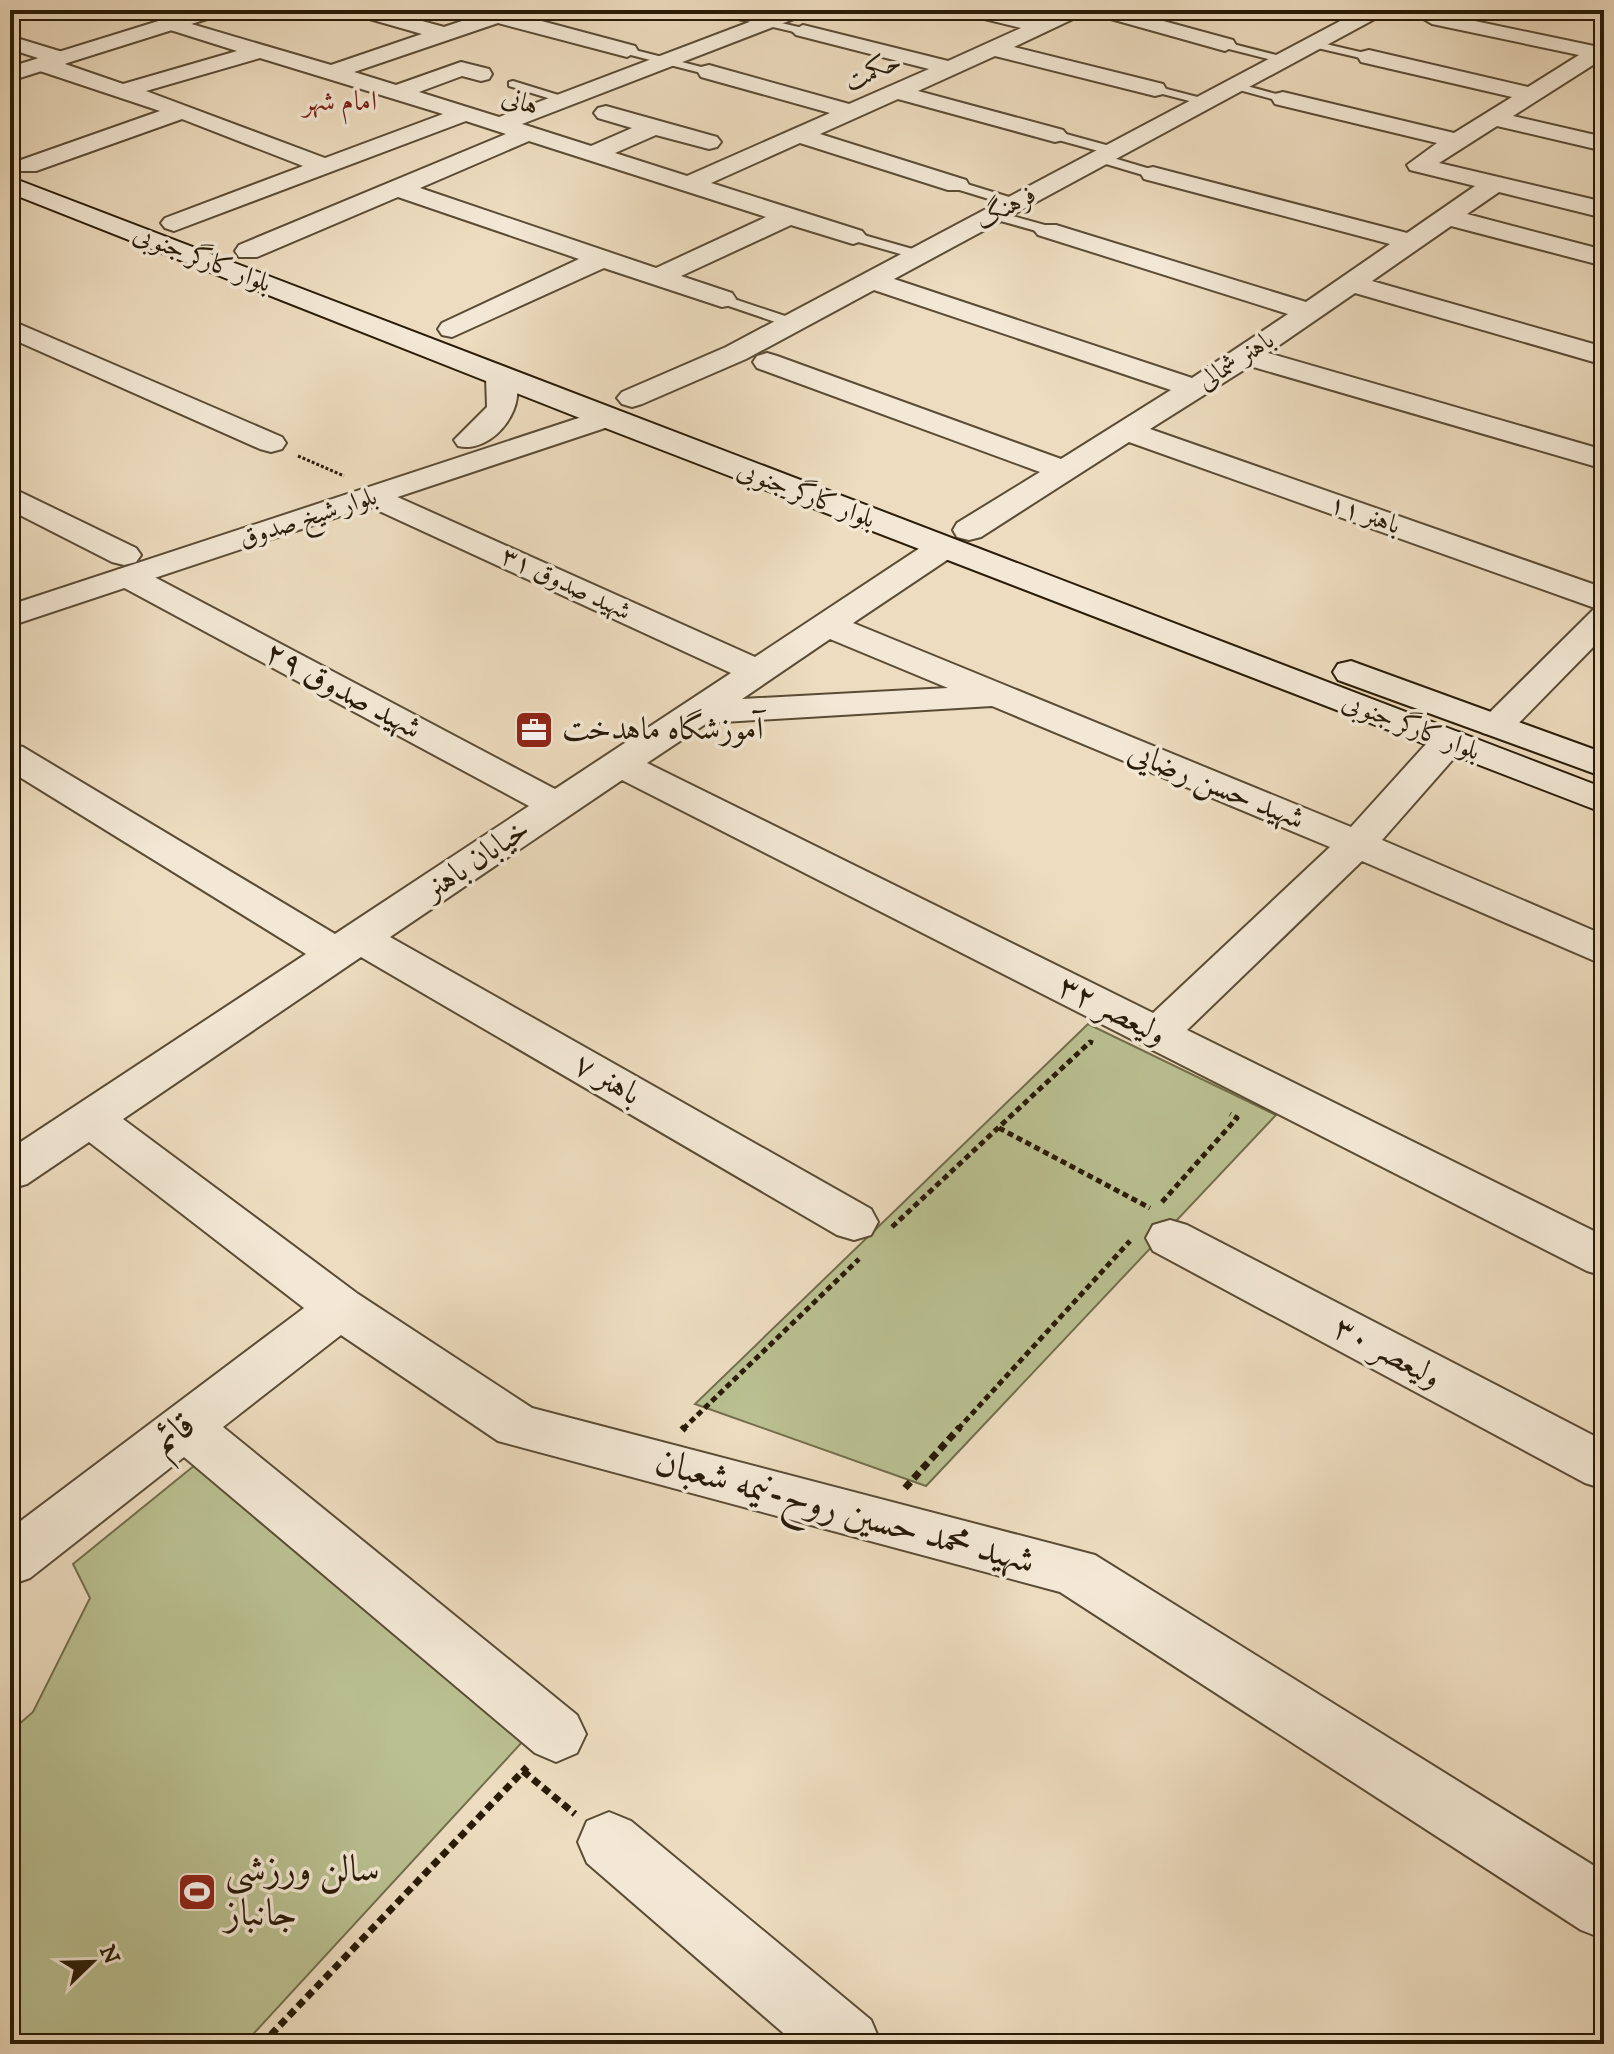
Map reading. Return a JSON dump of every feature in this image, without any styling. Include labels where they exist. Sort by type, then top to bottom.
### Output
[{"type":"street","points":[[10,74],[216,10]]},
{"type":"street","points":[[359,10],[444,34]]},
{"type":"street","points":[[971,10],[1041,27]]},
{"type":"street","name":"حکمت","points":[[689,184],[1080,10]]},
{"type":"street","points":[[1100,10],[1225,45]]},
{"type":"street","points":[[1342,10],[1372,12]]},
{"type":"street","name":"فرهنگ","points":[[632,398],[736,353],[1372,12]]},
{"type":"street","points":[[333,72],[506,13],[627,51]]},
{"type":"street","points":[[1432,18],[1601,51]]},
{"type":"street","points":[[498,125],[766,23],[801,21],[950,68]]},
{"type":"street","name":"هانی","points":[[171,24],[853,236]]},
{"type":"street","points":[[10,42],[123,91],[324,166]]},
{"type":"street","points":[[994,49],[1155,89]]},
{"type":"street","points":[[123,91],[260,51]]},
{"type":"street","points":[[1601,51],[1419,165],[1604,210]]},
{"type":"street","points":[[1369,57],[1531,94]]},
{"type":"street","points":[[397,92],[471,72],[431,59]]},
{"type":"street","points":[[709,72],[852,112]]},
{"type":"street","points":[[1562,75],[1590,82]]},
{"type":"street","points":[[897,92],[1055,135]]},
{"type":"street","points":[[1283,99],[1457,141]]},
{"type":"street","points":[[16,170],[182,111]]},
{"type":"street","points":[[606,113],[709,142]]},
{"type":"street","points":[[174,223],[464,114]]},
{"type":"street","points":[[1493,118],[1604,144]]},
{"type":"street","points":[[592,154],[654,127]]},
{"type":"street","points":[[248,251],[526,134]]},
{"type":"street","points":[[797,135],[957,185]]},
{"type":"street","name":"بلوار کارگر جنوبی","points":[[16,170],[174,223],[632,398],[957,538],[998,568],[1604,801]]},
{"type":"street","name":"بلوار کارگر جنوبی","points":[[16,170],[501,377],[606,418],[957,538],[1031,553],[1271,642]]},
{"type":"street","points":[[1153,174],[1411,242]]},
{"type":"street","name":"باهنر شمالی","points":[[957,538],[1246,356],[1496,183]]},
{"type":"street","points":[[271,186],[340,212]]},
{"type":"street","points":[[396,188],[722,299]]},
{"type":"street","points":[[658,277],[789,216]]},
{"type":"street","points":[[1447,217],[1604,258]]},
{"type":"street","points":[[1047,230],[1309,312]]},
{"type":"street","points":[[452,329],[603,258]]},
{"type":"street","points":[[871,280],[1194,388]]},
{"type":"street","points":[[1351,283],[1604,356]]},
{"type":"street","points":[[10,328],[271,443]]},
{"type":"street","points":[[10,358],[45,344]]},
{"type":"street","points":[[1246,356],[1604,460]]},
{"type":"street","points":[[767,362],[1063,470]]},
{"type":"street","points":[[469,440],[504,405],[506,395],[501,377]]},
{"type":"street","name":"بلوار شیخ صدوق","points":[[363,488],[469,440],[573,405],[632,398]]},
{"type":"street","name":"بلوار شیخ صدوق","points":[[10,616],[126,566],[363,488],[606,418],[632,398]]},
{"type":"street","name":"باهنر ۱۱","points":[[1126,431],[1604,600]]},
{"type":"street","name":"شهید صدوق ۳۱","points":[[363,488],[758,672]]},
{"type":"street","name":"شهید صدوق ۲۹","points":[[10,497],[126,566],[558,806]]},
{"type":"street","name":"خیابان باهنر","points":[[16,1158],[91,1119],[957,538]]},
{"type":"street","points":[[998,568],[997,560],[1006,555],[1031,553]]},
{"type":"street","name":"بلوار شیخ صدوق","points":[[10,592],[126,566]]},
{"type":"street","points":[[1496,725],[1604,616]]},
{"type":"street","name":"شهید حسن رضایی","points":[[827,625],[1357,844],[1604,951]]},
{"type":"street","name":"بلوار کارگر جنوبی","points":[[1331,664],[1604,766]]},
{"type":"street","points":[[699,712],[996,696]]},
{"type":"street","points":[[1157,1034],[1357,844],[1449,741]]},
{"type":"street","name":"باهنر ۷","points":[[10,755],[349,946],[854,1222]]},
{"type":"street","name":"ولیعصر ۳۲","points":[[619,764],[1604,1258]]},
{"type":"street","name":"شهید محمد حسین روح-نیمه شعبان","points":[[91,1119],[340,1308],[517,1426],[1075,1572],[1604,1908]]},
{"type":"street","name":"ولیعصر ۳۰","points":[[1152,1226],[1604,1467]]},
{"type":"street","name":"قائم","points":[[10,1561],[340,1308]]},
{"type":"street","points":[[184,1426],[540,1753]]},
{"type":"street","points":[[609,1842],[847,2044]]},
{"type":"lane","points":[[720,11],[766,23]]},
{"type":"lane","points":[[1313,44],[1369,57]]},
{"type":"lane","points":[[1225,45],[1284,60]]},
{"type":"lane","points":[[627,51],[709,72]]},
{"type":"lane","points":[[513,84],[564,100]]},
{"type":"lane","points":[[1236,86],[1283,99]]},
{"type":"lane","points":[[1155,89],[1205,102]]},
{"type":"lane","points":[[1055,135],[1153,174]]},
{"type":"lane","points":[[957,185],[1047,230]]},
{"type":"lane","points":[[853,236],[918,255]]},
{"type":"lane","points":[[722,299],[792,323]]},
{"type":"path","points":[[271,443],[363,488]]},
{"type":"path","points":[[876,1520],[1152,1226],[1237,1118],[1224,1111]]},
{"type":"path","points":[[999,1128],[1152,1226]]},
{"type":"path","points":[[262,2044],[540,1753],[609,1842]]},
{"type":"green space","points":[[1088,1024],[1276,1115],[926,1486],[695,1404]]},
{"type":"green space","name":"سالن ورزشی جانباز","points":[[195,1465],[524,1740],[244,2044],[10,2044],[10,1732],[33,1712],[90,1598],[73,1564]]},
{"type":"place","name":"آموزشگاه ماهدخت","points":[[534,730]]},
{"type":"place","name":"سالن ورزشی جانباز","points":[[197,1892]]},
{"type":"district","name":"امام شهر","points":[[340,101]]}]
